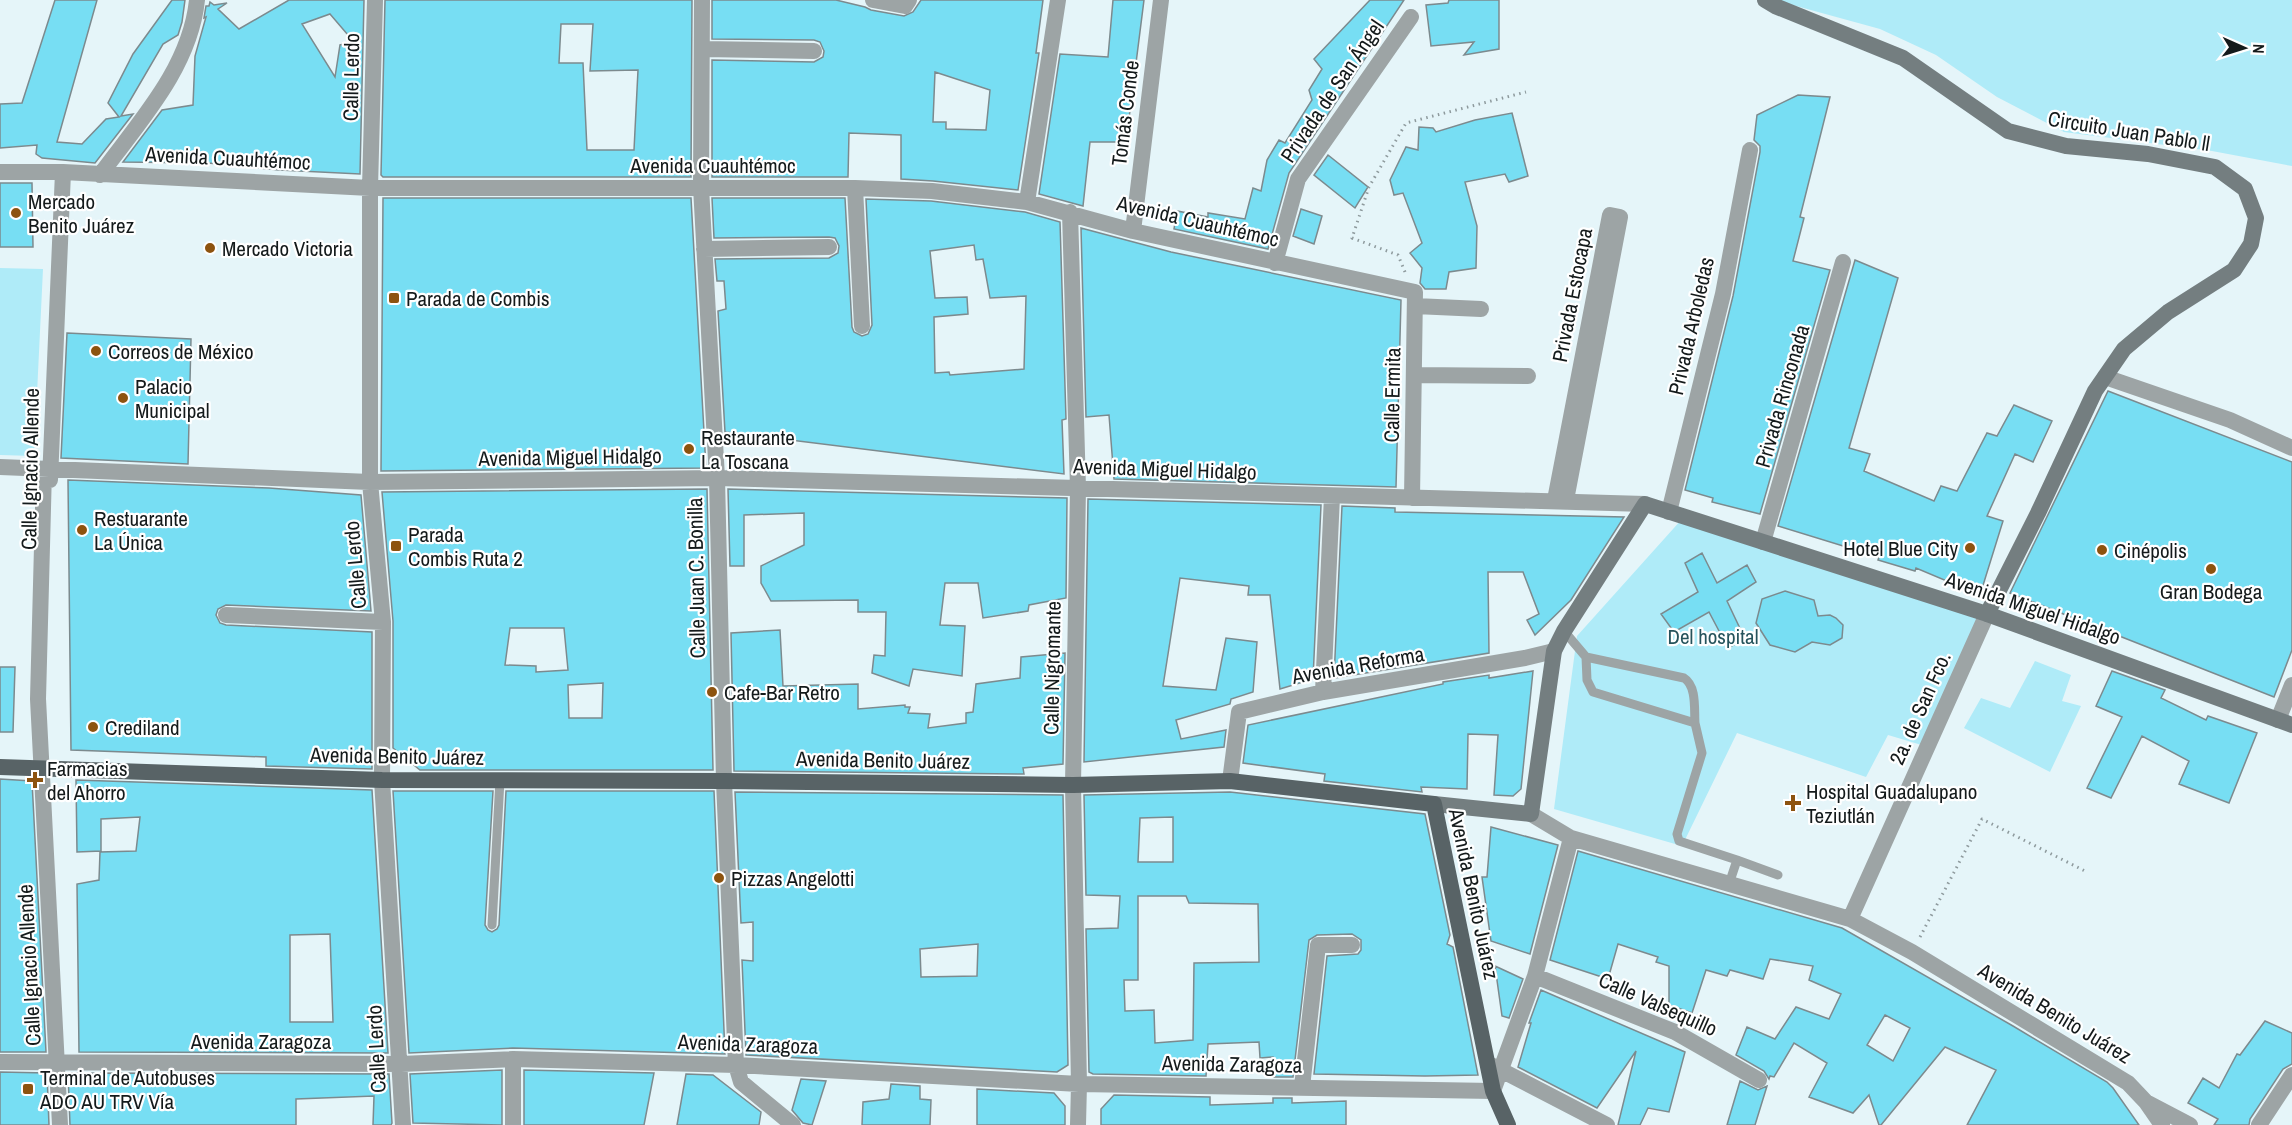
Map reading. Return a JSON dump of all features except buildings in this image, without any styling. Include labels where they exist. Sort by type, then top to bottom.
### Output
[{"type":"main road","name":"Circuito Juan Pablo ll","points":[[1765,0],[1903,58],[2008,132],[2066,146],[2148,154],[2215,167],[2245,189],[2256,219],[2251,244],[2234,270],[2168,312],[2124,350],[2095,391],[1988,614]]},
{"type":"main road","name":"Avenida Miguel Hidalgo","points":[[1645,504],[1988,614],[2285,723]]},
{"type":"main road","points":[[1434,804],[1531,814],[1554,651],[1564,630],[1645,504]]},
{"type":"main road","name":"Avenida Benito Juárez","points":[[0,767],[382,780],[1073,785],[1230,781],[1434,804],[1494,1066],[1493,1091],[1508,1125]]},
{"type":"street","points":[[100,175],[171,79],[195,19],[197,0]]},
{"type":"street","name":"Calle Lerdo","points":[[375,0],[370,188],[370,482],[383,622],[382,780],[403,1125]]},
{"type":"street","name":"Calle Juan C. Bonilla","points":[[702,0],[701,187],[717,478],[724,781],[736,1065],[741,1082],[777,1119]]},
{"type":"street","points":[[873,0],[907,3]]},
{"type":"street","points":[[1027,202],[1058,0]]},
{"type":"street","name":"Tomás Conde","points":[[1133,231],[1161,0]]},
{"type":"street","name":"Privada de San Ángel","points":[[1275,263],[1298,179],[1411,16]]},
{"type":"street","points":[[703,49],[814,51]]},
{"type":"street","name":"Privada Arboledas","points":[[1670,512],[1723,294],[1750,150]]},
{"type":"street","name":"Avenida Cuauhtémoc","points":[[0,172],[63,172],[370,188],[701,187],[932,191],[1027,202],[1133,231],[1275,263],[1415,299],[1481,309]]},
{"type":"street","name":"Calle Ignacio Allende","points":[[60,1125],[45,767],[38,699],[47,470],[63,172]]},
{"type":"street","points":[[855,188],[862,326]]},
{"type":"street","name":"Calle Nigromante","points":[[1070,212],[1077,488],[1073,785],[1078,1125]]},
{"type":"street","name":"Privada Estocapa","points":[[1610,215],[1620,217],[1561,500],[1610,215]]},
{"type":"street","points":[[704,249],[829,248]]},
{"type":"street","name":"Privada Rinconada","points":[[1763,542],[1843,262]]},
{"type":"street","name":"Calle Ermita","points":[[1412,498],[1415,299]]},
{"type":"street","points":[[1415,375],[1528,376]]},
{"type":"street","points":[[2105,377],[2230,420],[2292,448]]},
{"type":"street","name":"Avenida Miguel Hidalgo","points":[[0,467],[370,482],[717,478],[1645,504]]},
{"type":"street","points":[[1323,692],[1332,496]]},
{"type":"street","name":"2a. de San Fco.","points":[[1850,919],[1988,614]]},
{"type":"street","points":[[226,615],[383,622]]},
{"type":"street","name":"Avenida Reforma","points":[[1230,781],[1239,712],[1323,692],[1525,658],[1554,651]]},
{"type":"street","points":[[2285,723],[2292,685]]},
{"type":"street","name":"Avenida Benito Juárez","points":[[1531,814],[1571,838],[1850,919],[1912,952],[2128,1083],[2146,1102],[2162,1125]]},
{"type":"street","points":[[1571,838],[1535,975],[1494,1066],[1607,1125]]},
{"type":"street","points":[[1302,1087],[1318,945],[1352,945]]},
{"type":"street","name":"Calle Valsequillo","points":[[1535,975],[1675,1032],[1759,1080]]},
{"type":"street","points":[[513,1059],[513,1125]]},
{"type":"street","name":"Avenida Zaragoza","points":[[0,1062],[401,1064],[513,1059],[736,1065],[1079,1084],[1493,1091]]},
{"type":"street","points":[[2259,1125],[2292,1075]]},
{"type":"street","points":[[2146,1102],[2190,1125]]},
{"type":"street","points":[[777,1119],[793,1125]]},
{"type":"lane","points":[[1564,630],[1586,657],[1587,680],[1593,692],[1695,723]]},
{"type":"lane","points":[[1586,657],[1689,681],[1702,753],[1677,834],[1679,841],[1778,874]]},
{"type":"lane","points":[[492,925],[500,780]]},
{"type":"lane","points":[[1729,884],[1737,860]]},
{"type":"path","points":[[1415,299],[1398,255],[1352,238],[1369,187],[1406,123],[1526,92]]},
{"type":"path","points":[[1912,952],[1982,819],[2085,871]]},
{"type":"green space","points":[[1774,0],[2292,0],[2292,166],[2212,151],[2064,132],[1997,97],[1936,55],[1880,29]]},
{"type":"green space","points":[[0,268],[43,269],[34,456],[0,455]]},
{"type":"green space","name":"Del hospital","points":[[1682,519],[1985,619],[1925,746],[1888,735],[1866,777],[1737,733],[1682,846],[1554,809],[1577,636]]},
{"type":"green space","points":[[2035,661],[2071,675],[2062,701],[2081,706],[2050,772],[1964,728],[1981,698],[2010,708]]},
{"type":"place","name":"Mercado Benito Juárez","points":[[16,213]]},
{"type":"place","name":"Mercado Victoria","points":[[210,248]]},
{"type":"place","name":"Parada de Combis","points":[[394,298]]},
{"type":"place","name":"Correos de México","points":[[96,351]]},
{"type":"place","name":"Palacio Municipal","points":[[123,398]]},
{"type":"place","name":"Restaurante La Toscana","points":[[689,449]]},
{"type":"place","name":"Restuarante La Única","points":[[82,530]]},
{"type":"place","name":"Parada Combis Ruta 2","points":[[396,546]]},
{"type":"place","name":"Hotel Blue City","points":[[1970,548]]},
{"type":"place","name":"Cinépolis","points":[[2102,550]]},
{"type":"place","name":"Gran Bodega","points":[[2211,569]]},
{"type":"place","name":"Cafe-Bar Retro","points":[[712,692]]},
{"type":"place","name":"Crediland","points":[[93,727]]},
{"type":"place","name":"Farmacias del Ahorro","points":[[35,780]]},
{"type":"place","name":"Hospital Guadalupano Teziutlán","points":[[1793,803]]},
{"type":"place","name":"Pizzas Angelotti","points":[[719,878]]},
{"type":"place","name":"Terminal de Autobuses ADO AU TRV Vía","points":[[28,1089]]}]
